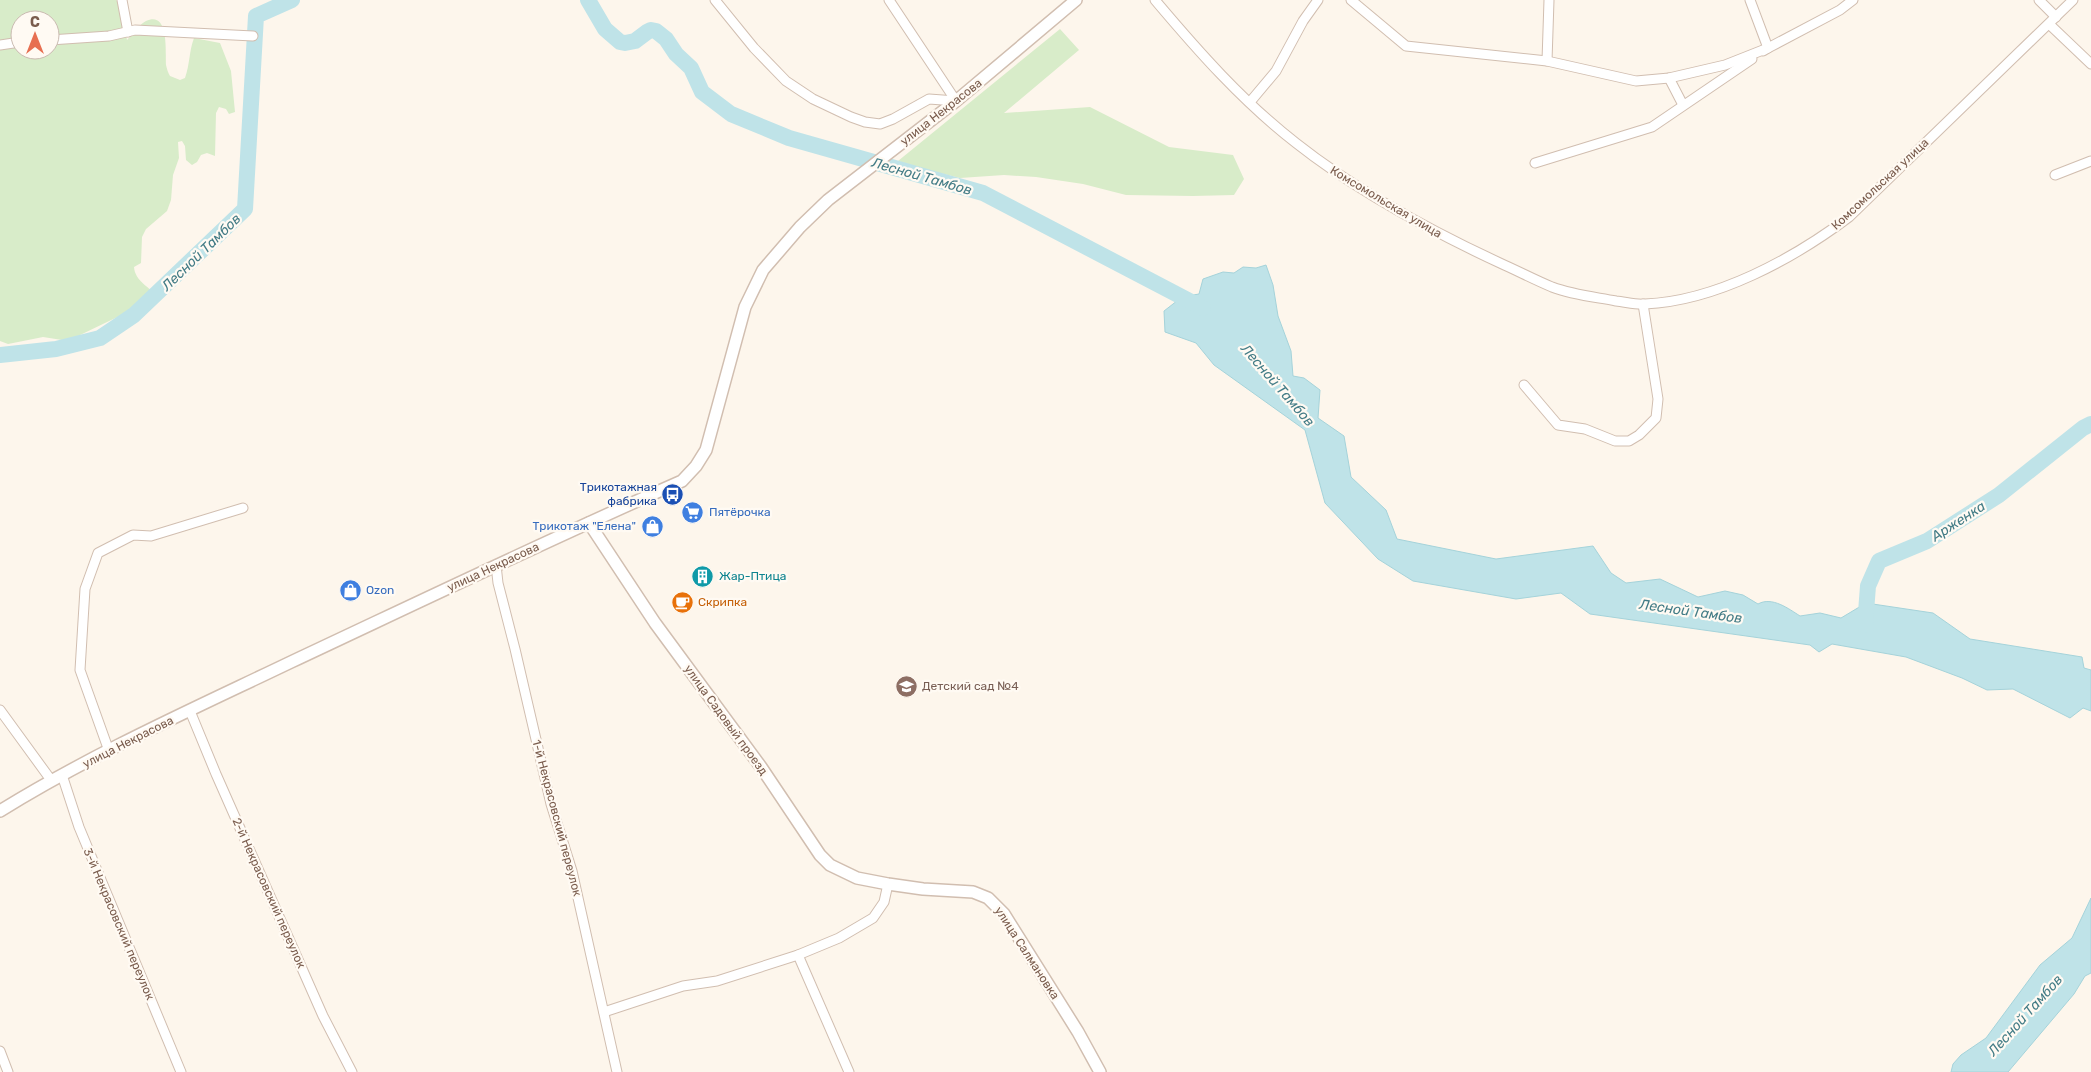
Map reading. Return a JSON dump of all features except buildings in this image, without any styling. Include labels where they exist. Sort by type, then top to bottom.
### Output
[{"type":"street","points":[[122,0],[128,32]]},
{"type":"street","points":[[715,0],[754,48],[786,81],[813,99],[851,117],[865,122],[880,124],[929,99],[956,101]]},
{"type":"street","points":[[889,0],[956,101]]},
{"type":"street","name":"улица Некрасова","points":[[0,812],[51,780],[190,711],[496,565],[682,481],[696,466],[706,450],[745,307],[763,270],[800,227],[828,200],[956,101],[1076,0]]},
{"type":"street","name":"Комсомольская улица","points":[[1156,0],[1200,54],[1250,102],[1295,143],[1351,183],[1449,239],[1554,287],[1588,296],[1643,304],[1676,301],[1715,290],[1746,278],[1823,236],[1849,217],[2073,0]]},
{"type":"street","points":[[1250,102],[1276,71],[1303,21],[1318,0]]},
{"type":"street","points":[[1351,0],[1406,46],[1547,61],[1636,81],[1669,78],[1725,65],[1768,48],[1840,10],[1853,0]]},
{"type":"street","points":[[1750,0],[1768,48]]},
{"type":"street","points":[[2040,0],[2056,17]]},
{"type":"street","points":[[1547,61],[1552,1]]},
{"type":"street","points":[[2049,24],[2091,64]]},
{"type":"street","points":[[60,39],[110,36],[135,30],[253,36]]},
{"type":"street","points":[[1535,163],[1652,127],[1768,48]]},
{"type":"street","points":[[1669,78],[1683,106]]},
{"type":"street","points":[[2055,175],[2091,160]]},
{"type":"street","points":[[1524,385],[1558,426],[1585,429],[1615,441],[1629,441],[1638,436],[1656,418],[1658,399],[1643,304]]},
{"type":"street","points":[[109,752],[80,670],[85,589],[98,553],[133,535],[151,536],[243,508]]},
{"type":"street","name":"улица Садовый проезд","points":[[589,523],[655,623],[761,767],[820,855],[830,865],[847,874],[888,884]]},
{"type":"street","name":"1-й Некрасовский переулок","points":[[496,565],[498,584],[516,649],[550,800],[572,871],[617,1072]]},
{"type":"street","points":[[0,710],[51,780]]},
{"type":"street","name":"2-й Некрасовский переулок","points":[[190,711],[319,1007],[352,1072]]},
{"type":"street","name":"3-й Некрасовский переулок","points":[[62,775],[79,828],[181,1072]]},
{"type":"street","points":[[604,1012],[683,986],[717,981],[798,955],[839,938],[867,923],[878,912],[884,902],[888,884]]},
{"type":"street","name":"улица Салмановка","points":[[888,884],[923,889],[973,892],[994,902],[1004,914],[1078,1032],[1100,1072]]},
{"type":"street","points":[[798,955],[849,1072]]},
{"type":"street","points":[[0,1051],[8,1072]]},
{"type":"green space","points":[[0,0],[116,0],[120,5],[127,40],[146,21],[154,19],[163,27],[168,72],[170,76],[180,80],[185,78],[194,38],[220,43],[231,71],[235,112],[229,114],[226,109],[219,107],[216,113],[215,156],[207,153],[201,155],[197,162],[192,165],[186,160],[185,146],[182,141],[178,142],[179,158],[173,175],[171,200],[167,211],[146,229],[142,237],[141,263],[134,267],[140,280],[159,297],[78,336],[62,340],[43,337],[8,344],[0,341]]},
{"type":"green space","points":[[1060,29],[1079,50],[1004,113],[1090,107],[1169,147],[1233,155],[1244,179],[1234,195],[1126,195],[1083,184],[1036,177],[1004,175],[960,178],[898,161]]},
{"type":"water","points":[[1266,265],[1273,285],[1278,316],[1291,351],[1293,376],[1304,378],[1320,390],[1318,418],[1344,436],[1351,477],[1386,510],[1397,539],[1496,559],[1593,546],[1611,573],[1626,583],[1660,579],[1698,597],[1725,591],[1743,595],[1758,604],[1775,602],[1800,616],[1820,613],[1841,618],[1866,603],[1933,613],[1970,639],[2082,657],[2084,668],[2091,670],[2091,711],[2083,708],[2070,718],[2013,689],[1987,690],[1962,678],[1906,657],[1832,644],[1819,652],[1810,645],[1590,614],[1561,593],[1516,599],[1413,581],[1378,559],[1325,503],[1305,430],[1214,365],[1196,343],[1165,332],[1164,311],[1182,297],[1199,294],[1203,279],[1223,272],[1234,273],[1243,267],[1256,268]]},
{"type":"water","points":[[2091,898],[2091,973],[2085,976],[2074,994],[2008,1072],[1951,1072],[1953,1064],[1961,1055],[1986,1038],[2040,965],[2072,938]]},
{"type":"waterway","name":"Лесной Тамбов","points":[[0,355],[56,349],[100,338],[134,315],[245,209],[256,16],[292,0]]},
{"type":"waterway","name":"Лесной Тамбов","points":[[588,0],[605,29],[620,42],[635,41],[651,30],[656,31],[666,39],[676,54],[691,68],[702,92],[731,114],[789,138],[983,193],[1203,308]]},
{"type":"waterway","name":"Арженка","points":[[1865,625],[1868,586],[1879,561],[1927,541],[1999,495],[2083,428],[2091,424]]},
{"type":"place","name":"Трикотажная фабрика","points":[[673,494]]},
{"type":"place","name":"Пятёрочка","points":[[693,512]]},
{"type":"place","name":"Трикотаж \"Елена\"","points":[[652,526]]},
{"type":"place","name":"Жар-Птица","points":[[703,576]]},
{"type":"place","name":"Ozon","points":[[350,590]]},
{"type":"place","name":"Скрипка","points":[[682,602]]},
{"type":"place","name":"Детский сад №4","points":[[906,686]]}]
